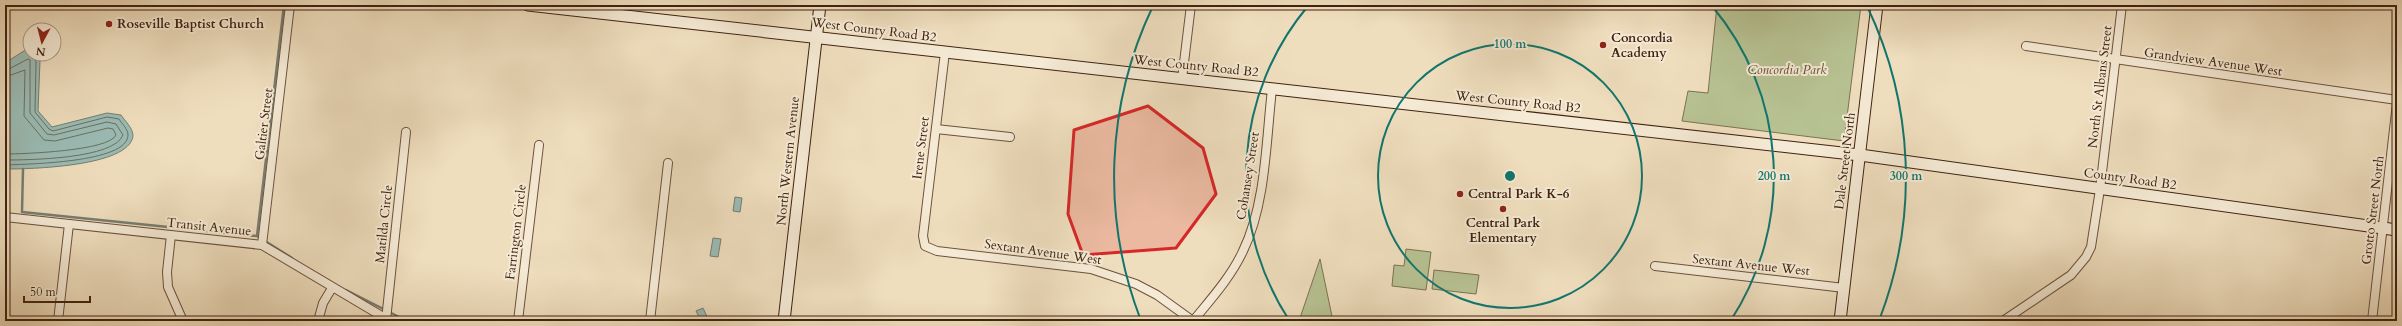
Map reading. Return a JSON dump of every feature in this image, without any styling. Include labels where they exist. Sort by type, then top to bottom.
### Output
[{"type":"street","name":"Galtier Street","points":[[262,245],[290,5]]},
{"type":"street","name":"West County Road B2","points":[[528,5],[1860,155]]},
{"type":"street","name":"North Western Avenue","points":[[784,321],[820,5]]},
{"type":"street","points":[[1182,79],[1191,5]]},
{"type":"street","name":"Dale Street North","points":[[1840,321],[1877,5]]},
{"type":"street","name":"North St Albans Street","points":[[2003,321],[2071,275],[2080,267],[2091,246],[2100,188],[2122,5]]},
{"type":"street","name":"Grandview Avenue West","points":[[2026,46],[2397,102]]},
{"type":"street","name":"Irene Street","points":[[926,246],[923,236],[945,52]]},
{"type":"street","name":"Cohansey Street","points":[[1193,321],[1234,268],[1250,234],[1259,196],[1272,89]]},
{"type":"street","name":"Grotto Street North","points":[[2372,321],[2397,102]]},
{"type":"street","points":[[936,129],[1010,137]]},
{"type":"street","name":"Matilda Circle","points":[[388,320],[406,132]]},
{"type":"street","name":"Farrington Circle","points":[[518,321],[539,145]]},
{"type":"street","name":"County Road B2","points":[[1860,155],[2397,230]]},
{"type":"street","points":[[650,321],[668,163]]},
{"type":"street","name":"Transit Avenue","points":[[5,217],[262,245],[388,320]]},
{"type":"street","points":[[58,321],[69,224]]},
{"type":"street","points":[[171,235],[167,272],[168,287],[183,321]]},
{"type":"street","name":"Sextant Avenue West","points":[[926,246],[937,251],[1068,265],[1099,271],[1150,291],[1193,321]]},
{"type":"street","name":"Sextant Avenue West","points":[[1655,266],[1844,288]]},
{"type":"street","points":[[318,321],[323,303],[332,288]]},
{"type":"highlighted area","points":[[1148,106],[1203,148],[1216,194],[1176,248],[1083,255],[1068,214],[1074,130]]},
{"type":"green space","name":"Concordia Park","points":[[1717,5],[1861,5],[1844,141],[1682,121],[1688,91],[1708,93]]},
{"type":"green space","points":[[1406,249],[1431,252],[1426,290],[1392,286],[1394,265],[1404,266]]},
{"type":"green space","points":[[1320,259],[1333,321],[1299,321]]},
{"type":"green space","points":[[1434,270],[1479,275],[1476,294],[1432,289]]},
{"type":"water","points":[[22,52],[22,62],[40,62],[38,111],[52,127],[107,113],[121,115],[133,133],[133,136],[127,146],[115,154],[97,160],[76,164],[55,167],[5,169],[5,63]]},
{"type":"water","points":[[735,197],[742,198],[740,212],[733,211]]},
{"type":"water","points":[[713,238],[721,239],[718,257],[710,256]]},
{"type":"water","points":[[703,308],[709,321],[701,321],[696,311]]},
{"type":"waterway","points":[[257,236],[284,5]]},
{"type":"waterway","points":[[23,169],[22,212],[257,236],[292,258]]},
{"type":"waterway","points":[[346,290],[403,319],[416,321]]},
{"type":"place","name":"Roseville Baptist Church","points":[[109,24]]},
{"type":"place","name":"Concordia Academy","points":[[1603,45]]},
{"type":"place","name":"Central Park K-6","points":[[1460,194]]},
{"type":"place","name":"Central Park Elementary","points":[[1503,209]]}]
